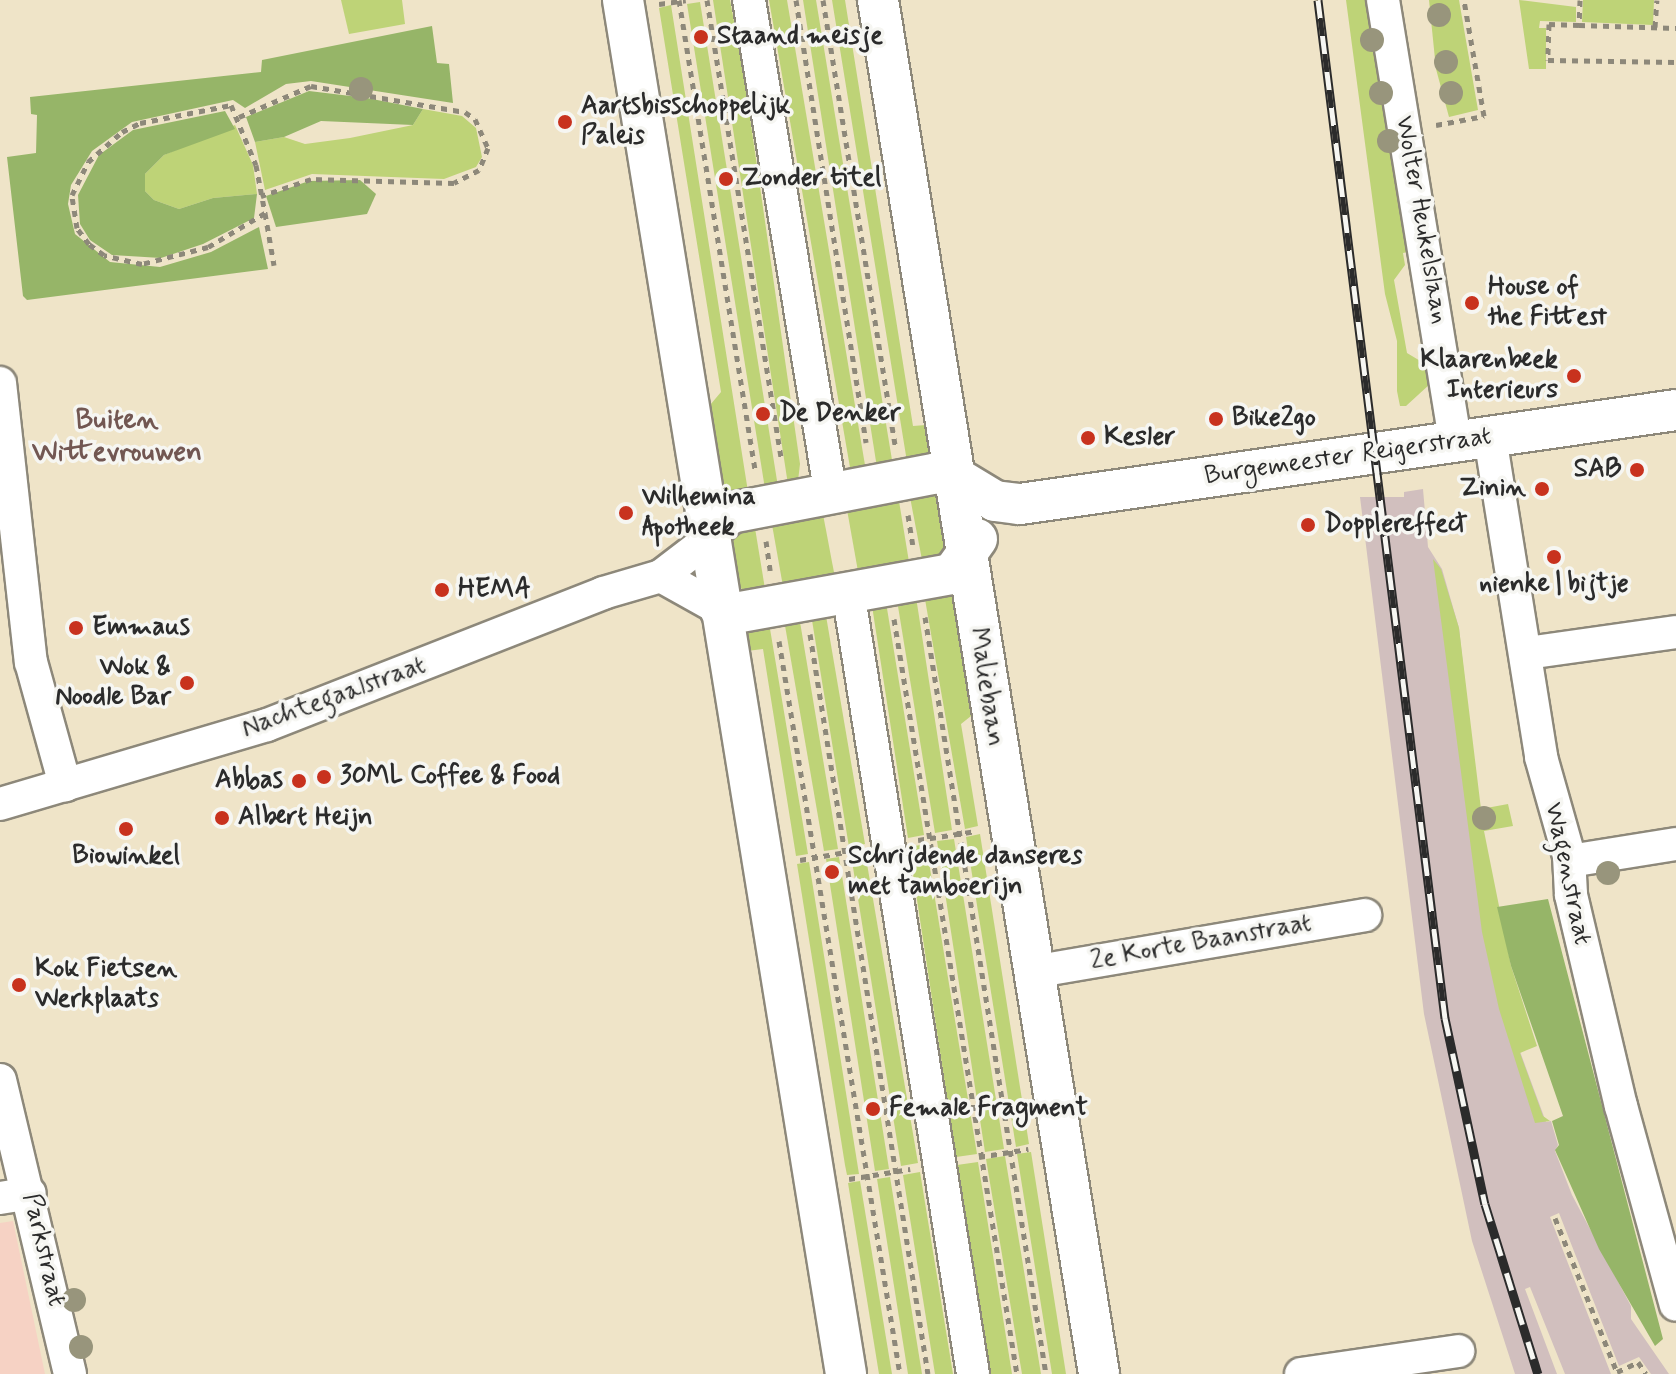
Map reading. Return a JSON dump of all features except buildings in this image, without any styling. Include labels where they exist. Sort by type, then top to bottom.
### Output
[{"type":"street","points":[[623,0],[846,1374]]},
{"type":"street","points":[[749,0],[831,493]]},
{"type":"street","name":"Maliebaan","points":[[878,0],[957,478],[965,559],[1038,971],[1060,1143],[1099,1374]]},
{"type":"street","name":"Wolter Heukelslaan","points":[[1383,0],[1433,289],[1472,439]]},
{"type":"street","points":[[0,383],[7,519],[31,662],[65,785]]},
{"type":"street","name":"Burgemeester Reigerstraat","points":[[831,493],[937,473],[957,478],[995,501],[1020,504],[1676,410]]},
{"type":"street","name":"Wagenstraat","points":[[1472,439],[1527,653],[1541,757],[1570,861],[1571,895],[1621,1106],[1676,1305]]},
{"type":"street","name":"Nachtegaalstraat","points":[[0,804],[267,725],[603,593],[661,576],[700,546],[709,532],[730,513],[831,493]]},
{"type":"street","name":"Burgemeester Reigerstraat","points":[[848,591],[952,574],[982,530],[1020,504]]},
{"type":"street","points":[[661,576],[720,609],[735,613],[848,591],[973,1374]]},
{"type":"street","points":[[1527,653],[1676,632]]},
{"type":"street","points":[[1570,861],[1676,844]]},
{"type":"street","name":"2e Korte Baanstraat","points":[[1038,971],[1365,915]]},
{"type":"street","name":"Parkstraat","points":[[0,1080],[15,1196],[70,1374]]},
{"type":"street","points":[[1301,1374],[1458,1351]]},
{"type":"path","points":[[679,0],[755,463],[781,458],[707,0]]},
{"type":"path","points":[[796,0],[866,442]]},
{"type":"path","points":[[823,0],[894,437]]},
{"type":"path","points":[[1406,131],[1484,116],[1464,0]]},
{"type":"path","points":[[1579,25],[1580,0]]},
{"type":"path","points":[[1655,27],[1657,0]]},
{"type":"path","points":[[1676,28],[1549,24],[1548,60],[1676,62]]},
{"type":"path","points":[[239,117],[311,86],[465,112],[475,119],[488,148],[479,170],[454,183],[311,179],[261,196]]},
{"type":"path","points":[[265,213],[208,247],[142,264],[104,255],[89,244],[73,213],[72,195],[88,162],[122,132],[140,123],[231,105],[239,117],[261,196],[265,213],[274,265]]},
{"type":"path","points":[[907,509],[914,554]]},
{"type":"path","points":[[765,535],[771,578]]},
{"type":"path","points":[[923,604],[1046,1374]]},
{"type":"path","points":[[892,610],[1017,1374]]},
{"type":"path","points":[[808,625],[928,1374]]},
{"type":"path","points":[[778,631],[900,1374]]},
{"type":"path","points":[[1555,1218],[1617,1372],[1638,1362],[1646,1374]]},
{"type":"shaded area","points":[[1423,489],[1428,547],[1442,569],[1459,628],[1476,783],[1515,1038],[1546,1122],[1551,1121],[1558,1145],[1555,1151],[1572,1195],[1631,1306],[1631,1319],[1669,1374],[1651,1374],[1639,1357],[1619,1366],[1559,1213],[1550,1217],[1611,1374],[1565,1374],[1530,1287],[1525,1289],[1557,1374],[1515,1374],[1472,1241],[1424,1014],[1360,497],[1404,497],[1404,492]]},
{"type":"shaded area","points":[[13,1221],[45,1374],[0,1374],[0,1223]]},
{"type":"green space","points":[[341,0],[402,0],[405,24],[349,34]]},
{"type":"green space","points":[[713,0],[730,0],[743,69],[800,464],[798,481],[789,491]]},
{"type":"green space","points":[[769,0],[787,0],[867,477],[852,479]]},
{"type":"green space","points":[[803,0],[816,0],[894,472],[878,474]]},
{"type":"green space","points":[[832,0],[845,0],[913,426],[926,425],[933,464],[908,468]]},
{"type":"green space","points":[[1346,0],[1366,0],[1389,136],[1417,250],[1403,253],[1405,265],[1394,280],[1407,353],[1427,365],[1430,384],[1406,406],[1400,406],[1397,391],[1397,341],[1385,294]]},
{"type":"green space","points":[[1429,0],[1459,0],[1478,110],[1449,117],[1436,69]]},
{"type":"green space","points":[[1519,0],[1576,7],[1576,22],[1540,21],[1539,28],[1546,28],[1546,69],[1529,69]]},
{"type":"green space","points":[[1583,0],[1654,0],[1653,25],[1582,22]]},
{"type":"green space","points":[[700,2],[779,493],[766,495],[687,4]]},
{"type":"green space","points":[[671,5],[749,498],[713,505],[705,411],[721,392],[659,8]]},
{"type":"green space","points":[[432,26],[437,63],[449,64],[453,103],[311,81],[286,84],[245,108],[233,100],[132,122],[92,151],[71,185],[68,204],[75,234],[110,262],[160,267],[211,252],[259,227],[268,269],[27,300],[23,296],[7,157],[36,153],[37,115],[31,114],[30,97],[261,72],[262,60]]},
{"type":"green space","points":[[309,91],[423,109],[413,125],[321,121],[284,137],[255,142],[246,117]]},
{"type":"green space","points":[[423,109],[462,116],[476,128],[482,157],[476,167],[444,179],[312,174],[265,190],[255,142],[284,137],[305,144],[350,138],[413,125]]},
{"type":"green space","points":[[225,111],[235,129],[164,155],[145,174],[145,191],[154,200],[179,209],[213,198],[257,194],[254,218],[203,244],[161,258],[112,255],[90,240],[80,224],[78,195],[99,155],[133,130]]},
{"type":"green space","points":[[235,125],[253,165],[257,194],[213,198],[179,209],[154,200],[145,191],[145,174],[164,155]]},
{"type":"green space","points":[[360,180],[376,194],[367,214],[276,227],[266,196],[309,181]]},
{"type":"green space","points":[[909,492],[933,494],[944,501],[955,535],[942,556],[923,565]]},
{"type":"green space","points":[[898,495],[910,568],[859,577],[846,504]]},
{"type":"green space","points":[[822,509],[836,583],[784,592],[771,519]]},
{"type":"green space","points":[[754,522],[766,595],[742,589],[733,581],[727,546]]},
{"type":"green space","points":[[1433,559],[1441,569],[1459,628],[1481,809],[1508,804],[1513,826],[1484,831],[1511,966],[1537,1046],[1520,1053],[1543,1116],[1550,1121],[1535,1123],[1499,1009],[1482,932]]},
{"type":"green space","points":[[955,575],[976,712],[961,724],[978,826],[965,829],[922,582]]},
{"type":"green space","points":[[914,584],[952,830],[935,833],[895,588]]},
{"type":"green space","points":[[884,590],[924,835],[908,838],[870,593]]},
{"type":"green space","points":[[824,604],[865,844],[849,847],[810,608]]},
{"type":"green space","points":[[798,610],[838,849],[824,851],[783,614]]},
{"type":"green space","points":[[768,617],[808,854],[796,856],[763,649],[747,651],[742,623]]},
{"type":"green space","points":[[980,834],[1029,1144],[1016,1147],[966,837]]},
{"type":"green space","points":[[954,839],[1004,1149],[985,1152],[937,841]]},
{"type":"green space","points":[[926,844],[977,1154],[956,1157],[909,847]]},
{"type":"green space","points":[[865,852],[918,1163],[901,1166],[851,855]]},
{"type":"green space","points":[[839,857],[889,1169],[875,1171],[826,859]]},
{"type":"green space","points":[[809,862],[859,1174],[847,1175],[845,1165],[797,864]]},
{"type":"green space","points":[[1548,899],[1663,1339],[1655,1346],[1599,1249],[1555,1150],[1559,1145],[1552,1121],[1563,1116],[1511,966],[1497,907]]},
{"type":"green space","points":[[1031,1152],[1066,1374],[1052,1374],[1017,1154]]},
{"type":"green space","points":[[1005,1156],[1041,1374],[1022,1374],[986,1159]]},
{"type":"green space","points":[[978,1162],[1012,1374],[991,1374],[957,1165]]},
{"type":"green space","points":[[920,1172],[953,1374],[935,1374],[903,1175]]},
{"type":"green space","points":[[890,1177],[922,1374],[908,1374],[877,1179]]},
{"type":"green space","points":[[860,1181],[892,1374],[879,1374],[848,1183]]},
{"type":"railway","points":[[1318,0],[1445,1018],[1485,1204],[1538,1374]]},
{"type":"place","name":"Staand meisje","points":[[701,37]]},
{"type":"place","name":"Aartsbisschoppelijk Paleis","points":[[565,122]]},
{"type":"place","name":"Zonder titel","points":[[726,179]]},
{"type":"place","name":"House of the Fittest","points":[[1472,303]]},
{"type":"place","name":"Klaarenbeek Interieurs","points":[[1574,376]]},
{"type":"place","name":"De Denker","points":[[763,414]]},
{"type":"place","name":"Bike2go","points":[[1216,419]]},
{"type":"place","name":"Kesler","points":[[1088,438]]},
{"type":"place","name":"SAB","points":[[1637,470]]},
{"type":"place","name":"Zinin","points":[[1542,489]]},
{"type":"place","name":"Wilhemina Apotheek","points":[[626,513]]},
{"type":"place","name":"Dopplereffect","points":[[1308,525]]},
{"type":"place","name":"nienke | bijtje","points":[[1554,557]]},
{"type":"place","name":"HEMA","points":[[442,590]]},
{"type":"place","name":"Emmaus","points":[[76,628]]},
{"type":"place","name":"Wok & Noodle Bar","points":[[187,683]]},
{"type":"place","name":"30ML Coffee & Food","points":[[324,777]]},
{"type":"place","name":"Abbas","points":[[299,781]]},
{"type":"place","name":"Albert Heijn","points":[[222,818]]},
{"type":"place","name":"Biowinkel","points":[[126,829]]},
{"type":"place","name":"Schrijdende danseres met tamboerijn","points":[[832,872]]},
{"type":"place","name":"Kok Fietsen Werkplaats","points":[[19,985]]},
{"type":"place","name":"Female Fragment","points":[[873,1109]]},
{"type":"district","name":"Buiten Wittevrouwen","points":[[117,437]]}]
